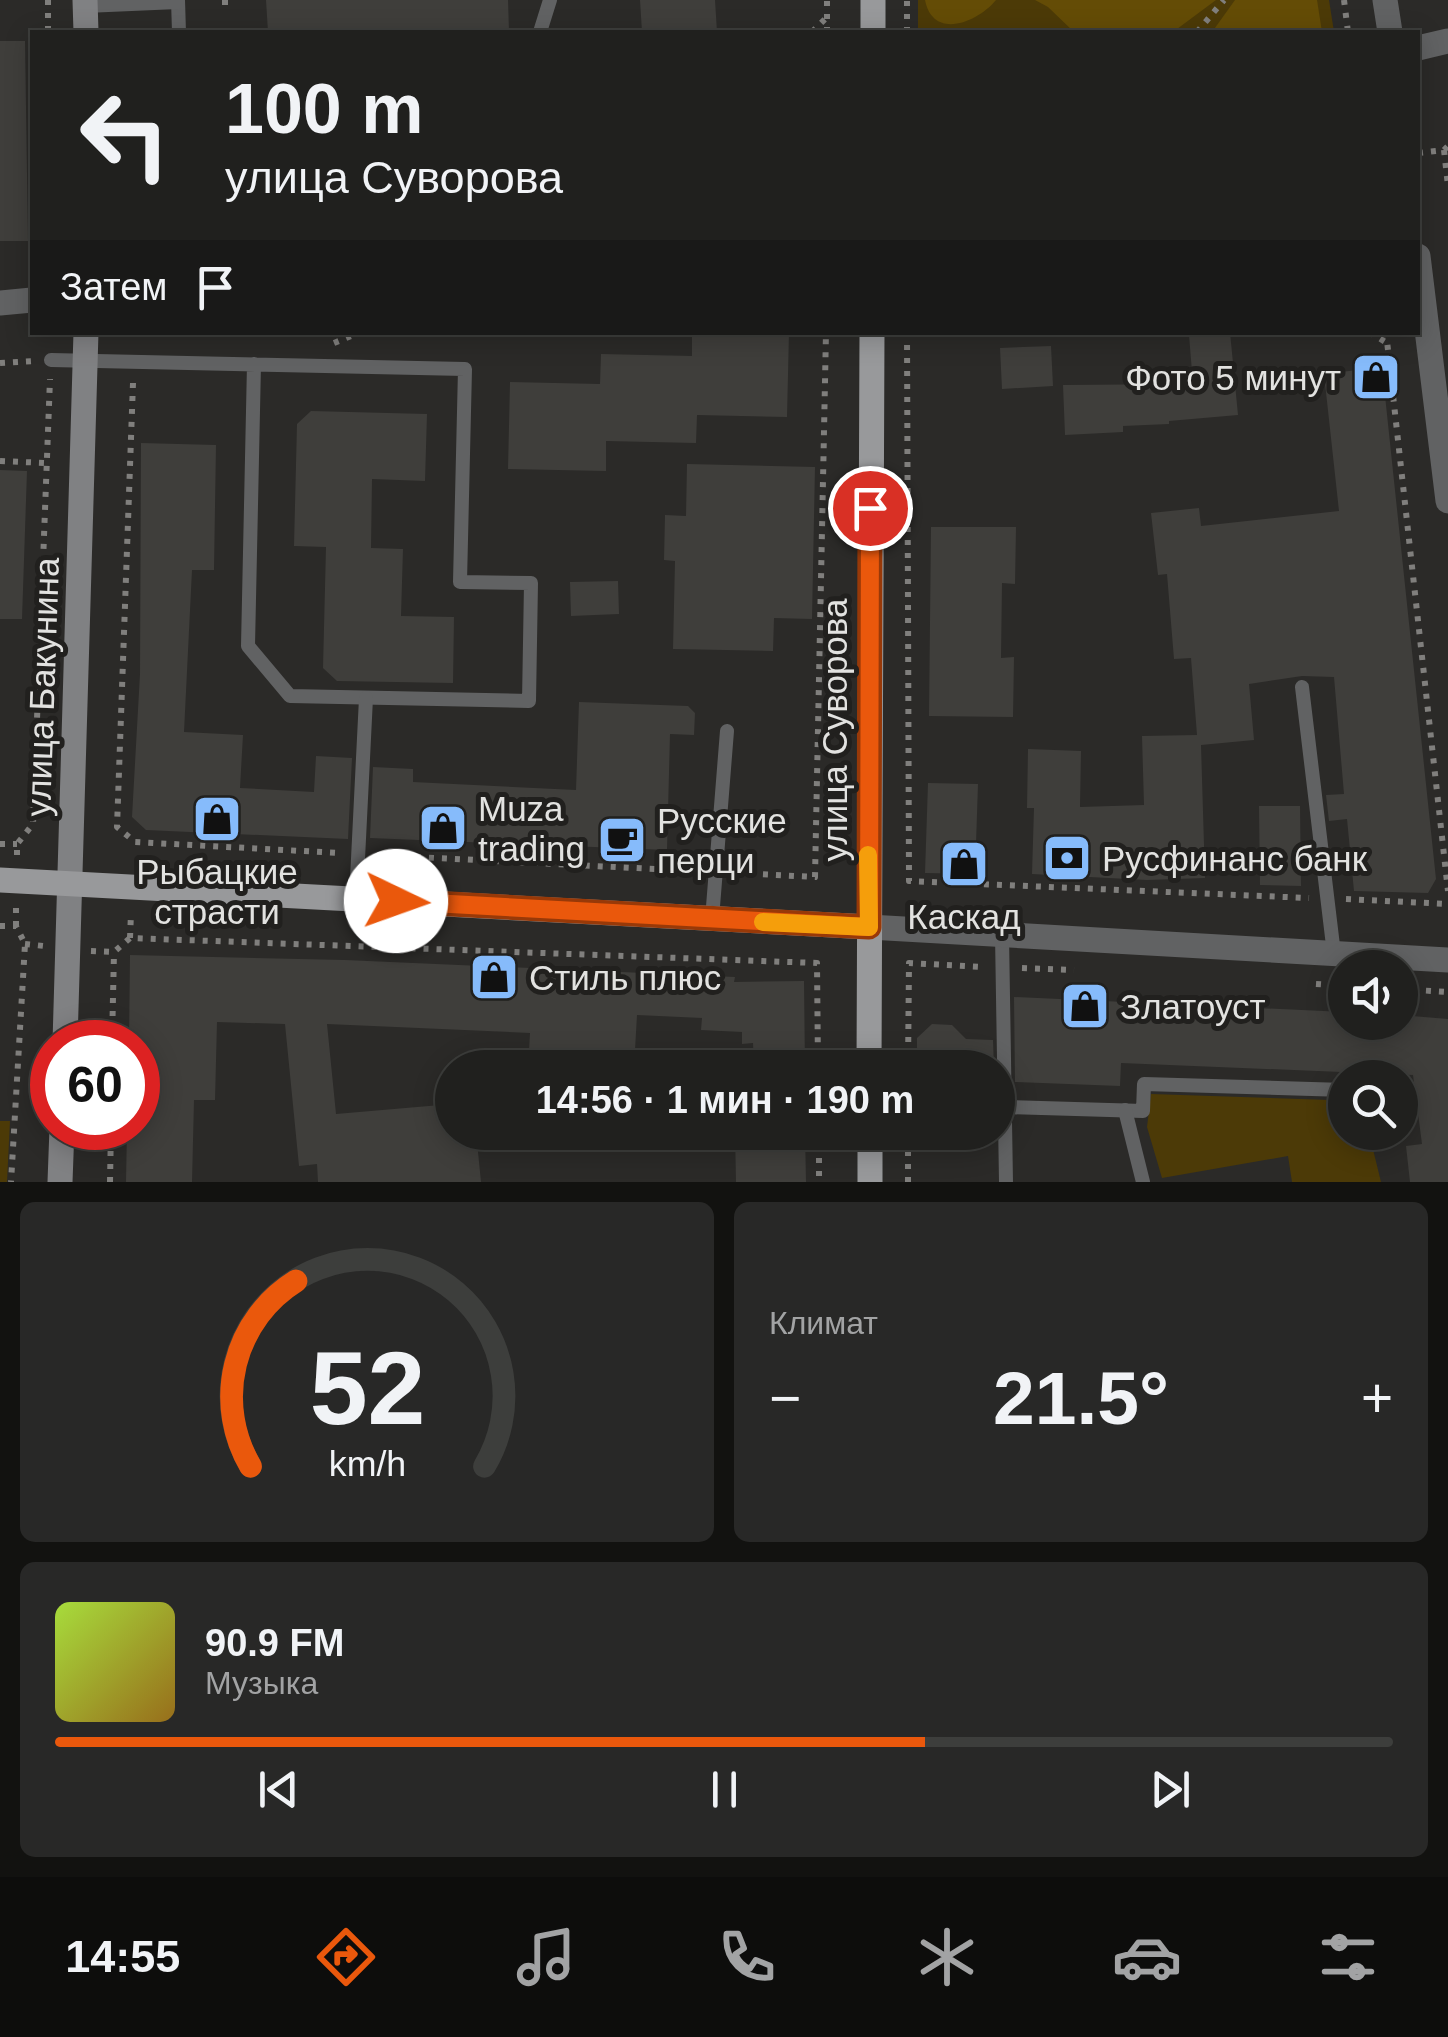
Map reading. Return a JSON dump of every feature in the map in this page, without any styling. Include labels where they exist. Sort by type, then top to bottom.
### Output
[{"type":"main road","points":[[873,0],[873,30]]},
{"type":"main road","points":[[86,3],[86,30]]},
{"type":"main road","name":"улица Бакунина","points":[[66,1020],[86,335]]},
{"type":"main road","name":"улица Суворова","points":[[869,1050],[872,335]]},
{"type":"main road","points":[[0,880],[869,927]]},
{"type":"main road","points":[[60,1182],[61,1150]]},
{"type":"main road","points":[[870,1150],[870,1182]]},
{"type":"street","points":[[1386,0],[1390,30]]},
{"type":"street","points":[[1420,48],[1448,41]]},
{"type":"street","points":[[1420,265],[1438,344],[1448,501]]},
{"type":"street","points":[[0,304],[30,300]]},
{"type":"street","points":[[869,927],[1328,954]]},
{"type":"street","points":[[1418,958],[1448,960]]},
{"type":"lane","points":[[541,30],[550,0]]},
{"type":"lane","points":[[86,3],[178,1],[179,30]]},
{"type":"lane","points":[[50,360],[254,364],[466,369],[460,582],[532,583],[529,701],[290,696],[248,646],[254,364]]},
{"type":"lane","points":[[1302,687],[1334,950]]},
{"type":"lane","points":[[356,899],[366,698]]},
{"type":"lane","points":[[712,919],[727,732]]},
{"type":"lane","points":[[1002,935],[1003,1050]]},
{"type":"lane","points":[[1015,1106],[1143,1111],[1144,1084],[1328,1089]]},
{"type":"lane","points":[[1126,1110],[1143,1182]]},
{"type":"lane","points":[[1005,1150],[1006,1182]]},
{"type":"path","points":[[48,0],[48,30]]},
{"type":"path","points":[[827,0],[827,30]]},
{"type":"path","points":[[907,30],[908,0]]},
{"type":"path","points":[[1199,30],[1224,0]]},
{"type":"path","points":[[1344,0],[1348,30]]},
{"type":"path","points":[[814,30],[827,18]]},
{"type":"path","points":[[1420,153],[1446,148],[1448,186]]},
{"type":"path","points":[[133,362],[117,828],[136,842],[815,877],[826,335]]},
{"type":"path","points":[[906,335],[909,881],[1448,904]]},
{"type":"path","points":[[1374,335],[1387,342]]},
{"type":"path","points":[[1386,335],[1448,891]]},
{"type":"path","points":[[0,363],[50,360],[33,824],[17,844],[0,844]]},
{"type":"path","points":[[0,462],[46,463]]},
{"type":"path","points":[[0,926],[16,926],[25,944],[10,1180]]},
{"type":"path","points":[[112,1020],[114,952],[130,938],[817,962],[818,1050]]},
{"type":"path","points":[[908,1050],[909,964],[1091,971]]},
{"type":"path","points":[[1300,983],[1328,985]]},
{"type":"path","points":[[1418,990],[1448,992]]},
{"type":"path","points":[[110,1182],[111,1150]]},
{"type":"path","points":[[819,1150],[819,1182]]},
{"type":"path","points":[[908,1150],[908,1182]]},
{"type":"shaded area","points":[[918,0],[1329,0],[1334,30],[918,30]]},
{"type":"shaded area","points":[[925,0],[996,0],[968,20],[946,24],[930,13]]},
{"type":"shaded area","points":[[1035,0],[1216,0],[1176,30],[1072,30]]},
{"type":"shaded area","points":[[1235,0],[1317,0],[1322,30],[1213,30]]},
{"type":"shaded area","points":[[1151,1094],[1328,1100],[1328,1150],[1373,1150],[1381,1182],[1292,1182],[1288,1156],[1162,1178],[1147,1127]]},
{"type":"shaded area","points":[[0,1121],[10,1121],[7,1182],[0,1182]]},
{"type":"building","points":[[266,0],[508,0],[509,30],[268,30]]},
{"type":"building","points":[[640,0],[715,0],[717,30],[642,30]]},
{"type":"building","points":[[0,41],[25,41],[28,241],[0,241]]},
{"type":"building","points":[[692,335],[789,335],[787,417],[697,415],[696,443],[606,441],[606,471],[508,469],[510,382],[600,384],[601,354],[692,356]]},
{"type":"building","points":[[1189,335],[1230,335],[1238,415],[1123,426],[1123,432],[1065,435],[1063,385],[1193,384]]},
{"type":"building","points":[[1051,346],[1053,386],[1002,389],[1000,348]]},
{"type":"building","points":[[1382,367],[1436,879],[1428,893],[1354,891],[1347,819],[1329,821],[1326,795],[1344,794],[1334,677],[1302,676],[1249,684],[1254,740],[1201,745],[1205,878],[1147,880],[1032,874],[1034,808],[1027,808],[1028,749],[1081,751],[1080,807],[1144,805],[1142,736],[1197,735],[1191,658],[1174,659],[1167,574],[1158,575],[1151,513],[1199,508],[1201,526],[1339,511],[1324,374]]},
{"type":"building","points":[[311,411],[427,414],[425,481],[372,479],[371,548],[403,549],[401,616],[454,617],[453,683],[337,681],[323,668],[326,547],[294,546],[297,424]]},
{"type":"building","points":[[141,443],[216,445],[214,570],[192,570],[184,732],[243,735],[240,788],[314,792],[316,756],[352,758],[348,839],[146,830],[132,817],[140,674]]},
{"type":"building","points":[[687,464],[815,467],[812,619],[774,618],[773,651],[673,649],[675,561],[664,560],[665,515],[686,516]]},
{"type":"building","points":[[0,470],[27,471],[22,619],[0,619]]},
{"type":"building","points":[[931,527],[1016,527],[1015,584],[1002,583],[1001,658],[1014,657],[1013,717],[929,716]]},
{"type":"building","points":[[618,581],[619,614],[571,616],[570,582]]},
{"type":"building","points":[[579,702],[688,706],[695,713],[694,735],[670,734],[667,850],[370,838],[373,767],[413,769],[413,782],[576,790]]},
{"type":"building","points":[[928,783],[978,784],[975,874],[925,873]]},
{"type":"building","points":[[1259,806],[1300,806],[1301,886],[1260,885]]},
{"type":"building","points":[[130,955],[735,977],[734,982],[804,981],[805,1050],[753,1050],[753,1043],[742,1044],[742,1032],[701,1030],[702,1018],[637,1015],[635,1050],[529,1050],[530,1033],[327,1024],[336,1114],[435,1105],[435,1150],[478,1150],[481,1182],[318,1182],[317,1164],[299,1166],[285,1024],[217,1022],[215,1100],[194,1100],[192,1182],[126,1182],[127,1150],[160,1150],[160,1020],[129,1020]]},
{"type":"building","points":[[1014,997],[1328,1011],[1328,1040],[1418,1040],[1418,1016],[1448,1019],[1448,1182],[1410,1182],[1406,1150],[1418,1150],[1418,1144],[1422,1144],[1418,1060],[1328,1060],[1328,1072],[1121,1063],[1120,1086],[1015,1082]]},
{"type":"building","points":[[932,1024],[952,1025],[966,1039],[993,1040],[993,1050],[917,1050],[917,1038]]},
{"type":"building","points":[[735,1150],[805,1150],[806,1182],[736,1182]]},
{"type":"slow traffic","points":[[763,922],[869,927],[868,855]]},
{"type":"place","name":"Фото 5 минут","points":[[1376,377]]},
{"type":"place","name":"Рыбацкие страсти","points":[[217,819]]},
{"type":"place","name":"Muza trading","points":[[443,828]]},
{"type":"place","name":"Русские перци","points":[[622,840]]},
{"type":"place","name":"Русфинанс банк","points":[[1067,858]]},
{"type":"place","name":"Каскад","points":[[964,864]]},
{"type":"place","name":"Стиль плюс","points":[[494,977]]},
{"type":"place","name":"Златоуст","points":[[1085,1006]]},
{"type":"route","points":[[396,901],[869,927],[870,508]]}]
